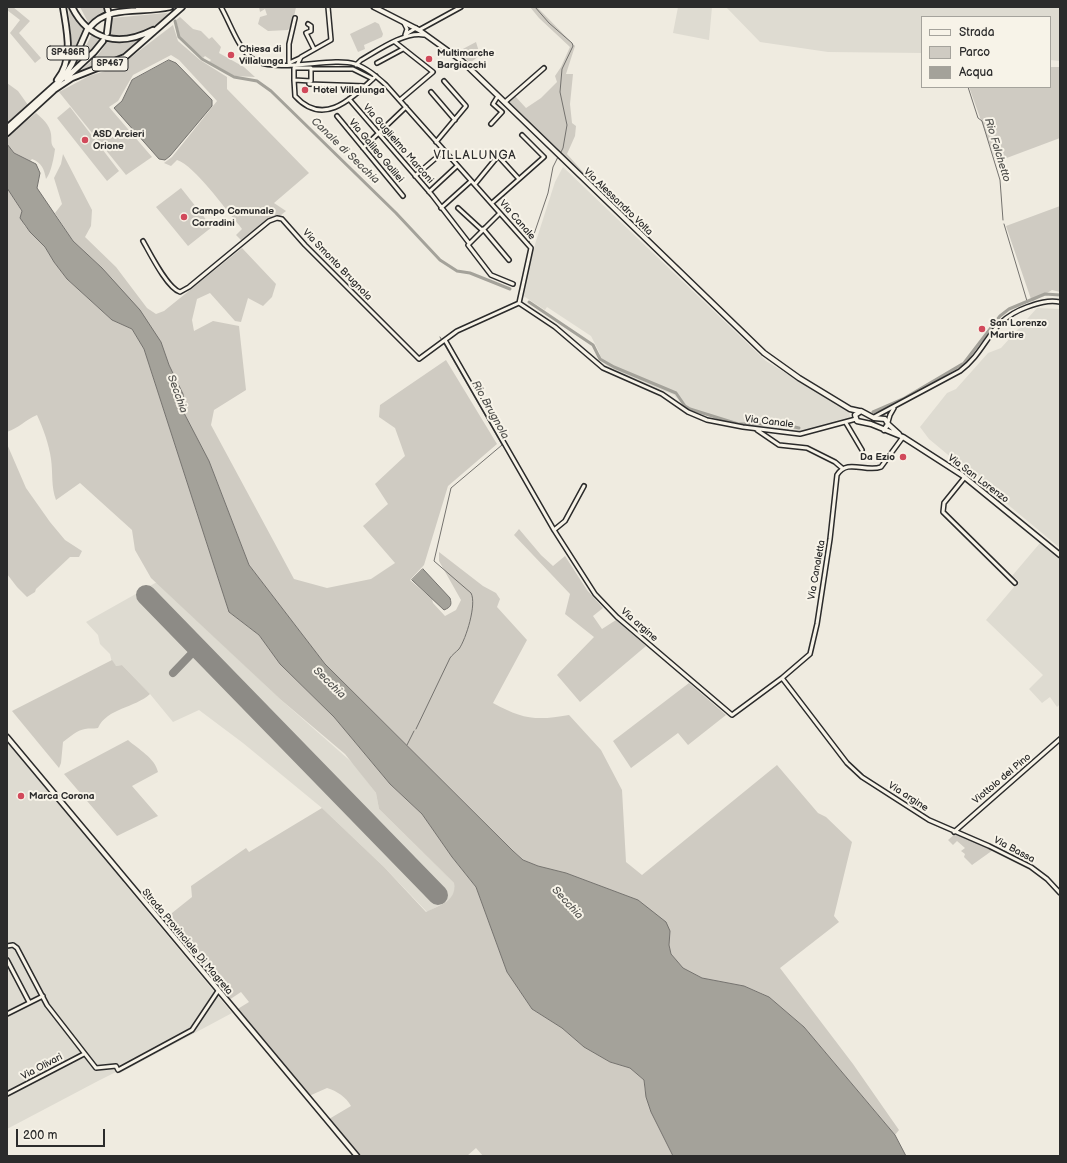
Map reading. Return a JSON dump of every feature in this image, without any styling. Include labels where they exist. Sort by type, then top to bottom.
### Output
[{"type":"main road","name":"SP486R","points":[[48,94],[59,78],[67,60],[68,39],[63,7]]},
{"type":"main road","name":"SP486R","points":[[72,7],[86,27],[96,34],[109,39],[134,38],[160,27]]},
{"type":"main road","points":[[138,7],[156,10]]},
{"type":"main road","points":[[48,94],[67,73],[88,29],[100,18],[112,13],[156,10],[170,7]]},
{"type":"main road","name":"SP467","points":[[7,128],[48,94],[72,78],[116,62],[125,57],[182,7]]},
{"type":"main road","name":"Via Alessandro Volta","points":[[374,7],[396,17],[428,35],[446,48],[505,102],[755,345],[799,378],[850,409]]},
{"type":"main road","points":[[107,32],[109,17]]},
{"type":"main road","name":"SP486R","points":[[54,90],[94,52],[103,41]]},
{"type":"main road","name":"SP467","points":[[7,133],[48,94]]},
{"type":"main road","points":[[850,409],[860,411],[873,417],[885,419],[903,437]]},
{"type":"main road","points":[[850,409],[855,417],[903,437]]},
{"type":"main road","points":[[855,417],[860,411]]},
{"type":"main road","points":[[884,430],[888,423]]},
{"type":"main road","name":"Via San Lorenzo","points":[[903,437],[965,477],[1060,555]]},
{"type":"main road","name":"Strada Provinciale Di Magreta","points":[[7,737],[357,1156]]},
{"type":"main road","points":[[7,741],[16,752],[20,753]]},
{"type":"street","points":[[221,7],[243,48],[253,60],[272,65],[353,70],[373,79]]},
{"type":"street","points":[[295,18],[290,44],[289,63],[331,40],[328,7]]},
{"type":"street","points":[[356,65],[361,60],[395,42],[403,36],[461,7]]},
{"type":"street","points":[[396,17],[406,26],[403,36]]},
{"type":"street","points":[[308,24],[311,26],[311,31],[306,33],[314,49]]},
{"type":"street","points":[[409,35],[417,29]]},
{"type":"street","points":[[403,36],[428,35]]},
{"type":"street","points":[[395,42],[433,72],[400,100]]},
{"type":"street","points":[[442,52],[446,48]]},
{"type":"street","points":[[377,63],[403,49]]},
{"type":"street","points":[[300,58],[295,66],[295,96],[306,107],[312,109],[327,110],[340,105],[376,76]]},
{"type":"street","name":"Via Canale","points":[[309,67],[356,65],[376,76],[400,100],[531,248],[519,303],[555,327],[591,359],[606,370],[662,394],[701,418],[730,425],[800,434],[846,423],[855,417]]},
{"type":"street","points":[[309,67],[311,81],[309,81]]},
{"type":"street","points":[[505,102],[544,68]]},
{"type":"street","points":[[294,80],[309,81],[309,84],[365,86]]},
{"type":"street","points":[[436,142],[466,106],[444,81]]},
{"type":"street","points":[[431,92],[455,120]]},
{"type":"street","points":[[491,124],[502,112],[493,104],[498,96]]},
{"type":"street","name":"Via Guglielmo Marconi","points":[[349,99],[429,192],[469,243],[469,247],[491,275],[513,284]]},
{"type":"street","points":[[363,148],[406,107]]},
{"type":"street","name":"Via Galileo Galilei","points":[[336,116],[403,196]]},
{"type":"street","points":[[492,203],[544,157],[522,135]]},
{"type":"street","points":[[415,176],[444,151]]},
{"type":"street","points":[[475,184],[498,156],[519,179]]},
{"type":"street","points":[[429,192],[457,166]]},
{"type":"street","points":[[441,208],[471,181]]},
{"type":"street","points":[[458,208],[483,230],[509,260]]},
{"type":"street","points":[[469,243],[500,213]]},
{"type":"street","name":"Via Smonto Brugnola","points":[[143,240],[163,274],[173,287],[180,292],[189,287],[269,220],[277,218],[282,219],[305,245],[419,359],[462,328],[519,303]]},
{"type":"street","points":[[873,417],[894,408],[965,367],[998,324],[1008,315],[1040,302],[1060,302]]},
{"type":"street","name":"Via argine","points":[[444,341],[554,530],[595,594],[623,622],[732,715]]},
{"type":"street","points":[[888,423],[894,408]]},
{"type":"street","points":[[846,423],[862,450]]},
{"type":"street","points":[[756,429],[779,444],[807,448],[835,462],[842,468],[850,466],[881,467],[903,437]]},
{"type":"street","name":"Via Canaletta","points":[[732,715],[782,678],[810,654],[813,646],[830,539],[837,475],[842,468]]},
{"type":"street","points":[[965,477],[944,503],[943,512],[1015,583]]},
{"type":"street","points":[[554,530],[565,521],[584,486]]},
{"type":"street","name":"Via argine","points":[[782,678],[855,771],[924,817],[954,832]]},
{"type":"street","name":"Viottolo del Pino","points":[[954,832],[1060,739]]},
{"type":"street","name":"Via Bassa","points":[[954,832],[989,846],[1031,867],[1047,879],[1060,894]]},
{"type":"street","points":[[7,946],[13,945],[17,948],[52,1013],[96,1068],[116,1066],[118,1070],[192,1030],[218,990]]},
{"type":"street","points":[[7,960],[29,1002]]},
{"type":"street","points":[[7,1014],[43,996]]},
{"type":"street","name":"Via Olivari","points":[[7,1094],[84,1054]]},
{"type":"shaded area","points":[[678,7],[712,7],[709,40],[673,33]]},
{"type":"shaded area","points":[[726,7],[1060,7],[1060,61],[1051,60],[1051,16],[921,16],[921,53],[828,52],[760,42]]},
{"type":"shaded area","points":[[563,167],[766,361],[849,412],[851,420],[803,432],[737,425],[691,410],[684,406],[674,395],[612,370],[598,358],[600,354],[591,336],[547,307],[545,310],[522,295],[536,241],[555,182]]},
{"type":"shaded area","points":[[1037,308],[1060,309],[1060,548],[929,439],[920,427],[947,393],[956,389],[988,353],[1001,348]]},
{"type":"shaded area","points":[[1040,543],[1060,560],[1060,704],[1057,707],[1050,697],[1042,703],[1029,689],[1043,675],[986,620],[1019,581],[1012,576]]},
{"type":"shaded area","points":[[157,582],[280,699],[355,765],[376,793],[379,809],[454,883],[455,891],[451,899],[427,912],[384,867],[322,808],[243,743],[199,710],[173,722],[150,694],[122,665],[116,666],[112,663],[110,654],[100,644],[98,635],[86,622]]},
{"type":"shaded area","points":[[7,732],[127,879],[123,882],[232,1013],[120,1073],[118,1071],[7,1129]]},
{"type":"green space","points":[[7,7],[13,7],[30,21],[19,33],[41,58],[35,63],[10,33],[20,20],[7,10]]},
{"type":"green space","points":[[68,7],[70,7],[77,21],[85,29],[69,64],[71,43]]},
{"type":"green space","points":[[80,7],[103,7],[105,12],[89,24]]},
{"type":"green space","points":[[259,7],[296,7],[293,22],[288,30],[268,31],[258,24],[260,17],[267,15],[265,9],[260,12]]},
{"type":"green space","points":[[530,7],[537,7],[575,46],[566,74],[573,74],[570,104],[572,123],[576,126],[575,136],[567,154],[599,190],[508,102],[515,96],[526,108],[541,98],[557,82],[555,76],[570,47],[539,18]]},
{"type":"green space","points":[[166,13],[170,14],[157,24],[142,32],[125,37],[108,36],[112,18]]},
{"type":"green space","points":[[180,17],[193,29],[201,31],[209,39],[212,37],[221,47],[219,53],[244,67],[255,77],[234,76],[209,62],[211,60],[205,56],[203,58],[180,37],[176,20]]},
{"type":"green space","points":[[375,22],[379,24],[383,34],[382,37],[364,45],[365,49],[358,52],[350,34]]},
{"type":"green space","points":[[173,25],[178,41],[200,60],[227,77],[227,89],[309,173],[274,203],[286,211],[245,244],[236,235],[242,229],[210,189],[192,170],[177,160],[171,166],[164,163],[172,157],[217,101],[179,60],[171,55],[133,75],[118,101],[109,107],[152,157],[126,175],[59,92],[89,76],[118,67]]},
{"type":"green space","points":[[92,34],[101,39],[92,51],[75,67]]},
{"type":"green space","points":[[144,37],[121,56],[78,73],[98,55],[108,41],[120,42]]},
{"type":"green space","points":[[476,42],[480,55],[470,63],[459,51]]},
{"type":"green space","points":[[1051,67],[1060,67],[1060,138],[996,162],[969,88],[1051,88]]},
{"type":"green space","points":[[7,83],[18,91],[28,105],[7,124]]},
{"type":"green space","name":"ASD Arcieri Orione","points":[[70,107],[119,171],[107,181],[57,118]]},
{"type":"green space","points":[[36,113],[43,119],[49,128],[52,144],[55,149],[51,169],[46,179],[43,169],[38,162],[32,159],[30,161],[14,153],[7,144],[7,137]]},
{"type":"green space","points":[[63,154],[92,210],[91,226],[85,237],[116,267],[147,308],[156,314],[164,311],[242,248],[276,284],[272,297],[263,306],[248,298],[241,322],[235,321],[210,293],[197,299],[192,320],[194,331],[213,321],[239,326],[246,390],[214,410],[211,425],[294,579],[327,588],[371,579],[395,563],[363,526],[388,504],[375,484],[405,456],[395,428],[379,417],[380,405],[446,360],[497,444],[448,486],[424,565],[410,580],[432,599],[433,603],[445,616],[456,610],[461,600],[439,561],[439,552],[483,586],[496,593],[500,599],[497,607],[527,640],[493,703],[512,712],[530,717],[547,718],[569,715],[601,750],[622,790],[626,862],[642,875],[777,765],[818,813],[826,817],[852,842],[834,916],[839,922],[780,968],[853,1064],[899,1130],[895,1135],[804,1027],[769,997],[744,986],[702,978],[683,968],[671,954],[669,945],[670,931],[638,900],[566,873],[538,866],[523,860],[325,664],[249,565],[209,461],[184,413],[183,394],[169,365],[161,342],[102,268],[73,241],[55,213],[62,204],[54,178],[61,164]]},
{"type":"green space","points":[[7,188],[22,212],[24,225],[45,247],[67,279],[112,320],[132,329],[144,349],[229,612],[259,635],[280,664],[334,717],[390,784],[422,814],[452,857],[476,887],[507,972],[532,1009],[562,1028],[584,1047],[610,1062],[630,1068],[644,1080],[644,1086],[651,1112],[673,1156],[483,1156],[476,1148],[467,1156],[360,1156],[329,1119],[351,1106],[347,1100],[338,1093],[327,1088],[309,1096],[236,1010],[249,1002],[241,992],[229,1000],[162,921],[192,897],[191,886],[246,848],[249,852],[322,808],[384,867],[426,912],[446,902],[450,898],[453,894],[454,883],[379,809],[376,793],[345,754],[280,699],[151,578],[135,550],[132,530],[80,483],[56,500],[53,490],[52,464],[49,448],[37,415],[7,432]]},
{"type":"green space","name":"Campo Comunale Corradini","points":[[181,188],[212,227],[188,246],[156,207]]},
{"type":"green space","points":[[1060,206],[1060,292],[1052,290],[1032,302],[1006,226]]},
{"type":"green space","points":[[7,444],[26,488],[50,522],[65,540],[82,551],[79,557],[70,557],[36,589],[35,592],[27,597],[7,574]]},
{"type":"green space","points":[[519,529],[541,555],[553,566],[565,556],[587,590],[603,608],[593,616],[602,629],[616,620],[646,646],[580,702],[557,675],[594,637],[565,614],[570,594],[514,535]]},
{"type":"green space","points":[[112,660],[116,666],[122,665],[150,694],[144,699],[114,712],[102,721],[98,728],[79,731],[63,742],[61,763],[59,768],[12,711]]},
{"type":"green space","points":[[689,683],[726,715],[688,745],[678,733],[631,768],[613,741]]},
{"type":"green space","points":[[128,740],[150,758],[158,772],[132,786],[158,816],[117,836],[64,774]]},
{"type":"green space","points":[[955,834],[993,850],[972,865],[964,857],[965,854],[961,851],[965,848],[957,841],[953,845],[948,840]]},
{"type":"water","points":[[169,60],[176,63],[212,100],[212,106],[165,160],[159,159],[114,108],[122,101],[132,80]]},
{"type":"water","name":"Secchia","points":[[7,144],[14,153],[36,164],[40,173],[37,188],[73,241],[102,268],[140,310],[161,342],[169,365],[183,394],[184,413],[209,461],[249,565],[325,664],[523,860],[538,866],[566,873],[638,900],[666,922],[670,931],[669,945],[671,954],[683,968],[702,978],[744,986],[769,997],[804,1027],[895,1135],[906,1156],[673,1156],[651,1112],[646,1097],[644,1080],[630,1068],[610,1062],[584,1047],[562,1028],[532,1009],[507,972],[476,887],[452,857],[422,814],[390,784],[334,717],[280,664],[259,635],[229,612],[144,349],[132,329],[112,320],[67,279],[45,247],[30,232],[20,218],[22,211],[7,188]]},
{"type":"water","points":[[423,569],[450,598],[451,604],[448,608],[444,610],[412,580]]},
{"type":"waterway","name":"Rio Brugnola","points":[[535,7],[549,23],[572,43],[573,46],[562,69],[560,92],[567,125],[563,148],[560,154]]},
{"type":"waterway","name":"Canale di Secchia","points":[[175,21],[179,37],[202,59],[234,77],[257,81],[271,91],[396,213],[440,260],[457,271],[470,273],[510,289]]},
{"type":"waterway","name":"Rio Falchetto","points":[[968,88],[978,118],[982,121],[1000,180],[1003,220]]},
{"type":"waterway","name":"Rio Brugnola","points":[[528,243],[533,237],[548,193],[553,167],[558,157]]},
{"type":"waterway","name":"Rio Falchetto","points":[[1004,224],[1027,301]]},
{"type":"waterway","name":"Canale di Secchia","points":[[873,412],[903,399],[964,363],[1000,316],[1009,309],[1045,294],[1060,295]]},
{"type":"waterway","name":"Canale di Secchia","points":[[529,302],[593,345],[600,359],[614,367],[676,393],[685,406],[690,409],[738,424],[781,424],[799,428]]},
{"type":"waterway","name":"Rio Brugnola","points":[[416,729],[450,658],[462,644],[472,613],[473,605],[471,593],[434,561],[451,488],[502,445],[440,337]]},
{"type":"waterway","name":"Rio Brugnola","points":[[407,745],[414,731]]},
{"type":"taxiway","points":[[173,673],[197,648]]},
{"type":"runway","points":[[146,595],[438,895]]},
{"type":"place","name":"Chiesa di Villalunga","points":[[231,55]]},
{"type":"place","name":"Multimarche Bargiacchi","points":[[429,59]]},
{"type":"place","name":"Hotel Villalunga","points":[[305,90]]},
{"type":"place","name":"ASD Arcieri Orione","points":[[85,140]]},
{"type":"place","name":"Campo Comunale Corradini","points":[[184,217]]},
{"type":"place","name":"San Lorenzo Martire","points":[[982,329]]},
{"type":"place","name":"Da Ezio","points":[[903,457]]},
{"type":"place","name":"Marca Corona","points":[[21,796]]},
{"type":"district","name":"VILLALUNGA","points":[[475,156]]}]
